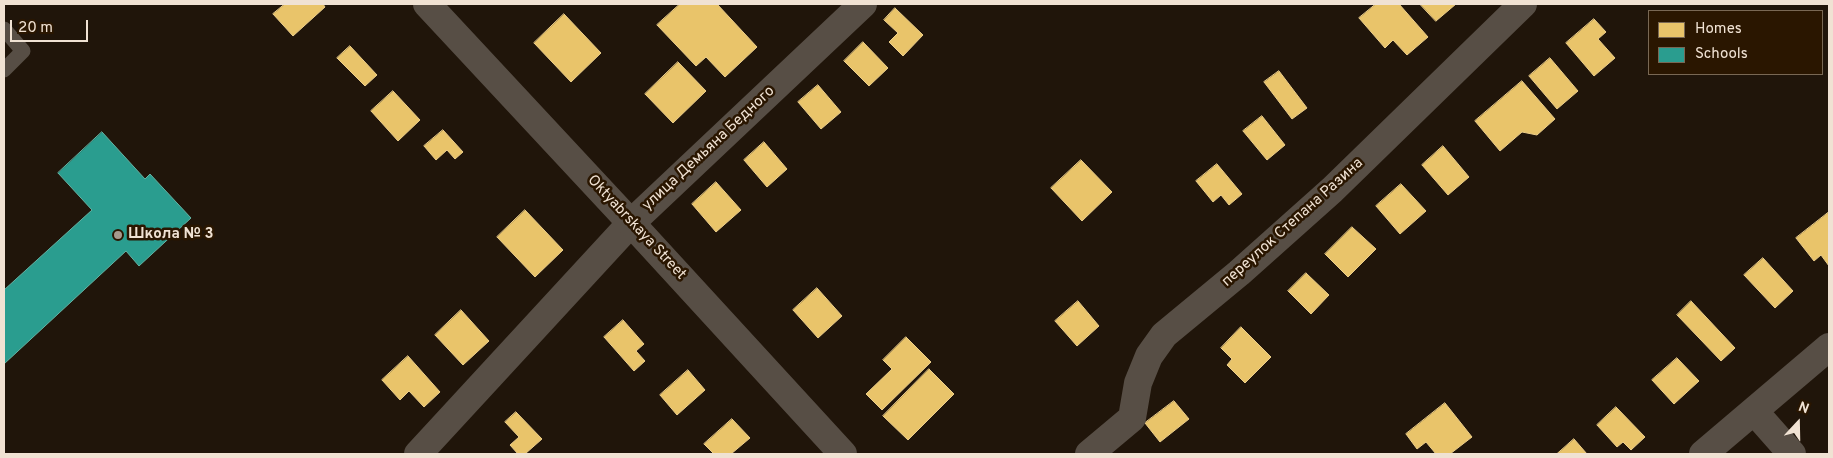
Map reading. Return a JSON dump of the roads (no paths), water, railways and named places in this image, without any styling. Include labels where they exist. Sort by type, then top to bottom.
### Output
[{"type":"street","name":"Oktyabrskaya Street","points":[[427,4],[843,454]]},
{"type":"street","name":"улица Демьяна Бедного","points":[[418,454],[631,223],[863,4]]},
{"type":"street","name":"переулок Степана Разина","points":[[1089,454],[1132,418],[1138,383],[1149,356],[1164,335],[1239,273],[1332,190],[1523,4]]},
{"type":"street","points":[[1703,454],[1829,347]]},
{"type":"street","points":[[1754,411],[1792,454]]},
{"type":"lane","points":[[4,29],[23,51],[4,70]]},
{"type":"place","name":"Школа № 3","points":[[118,235]]}]
